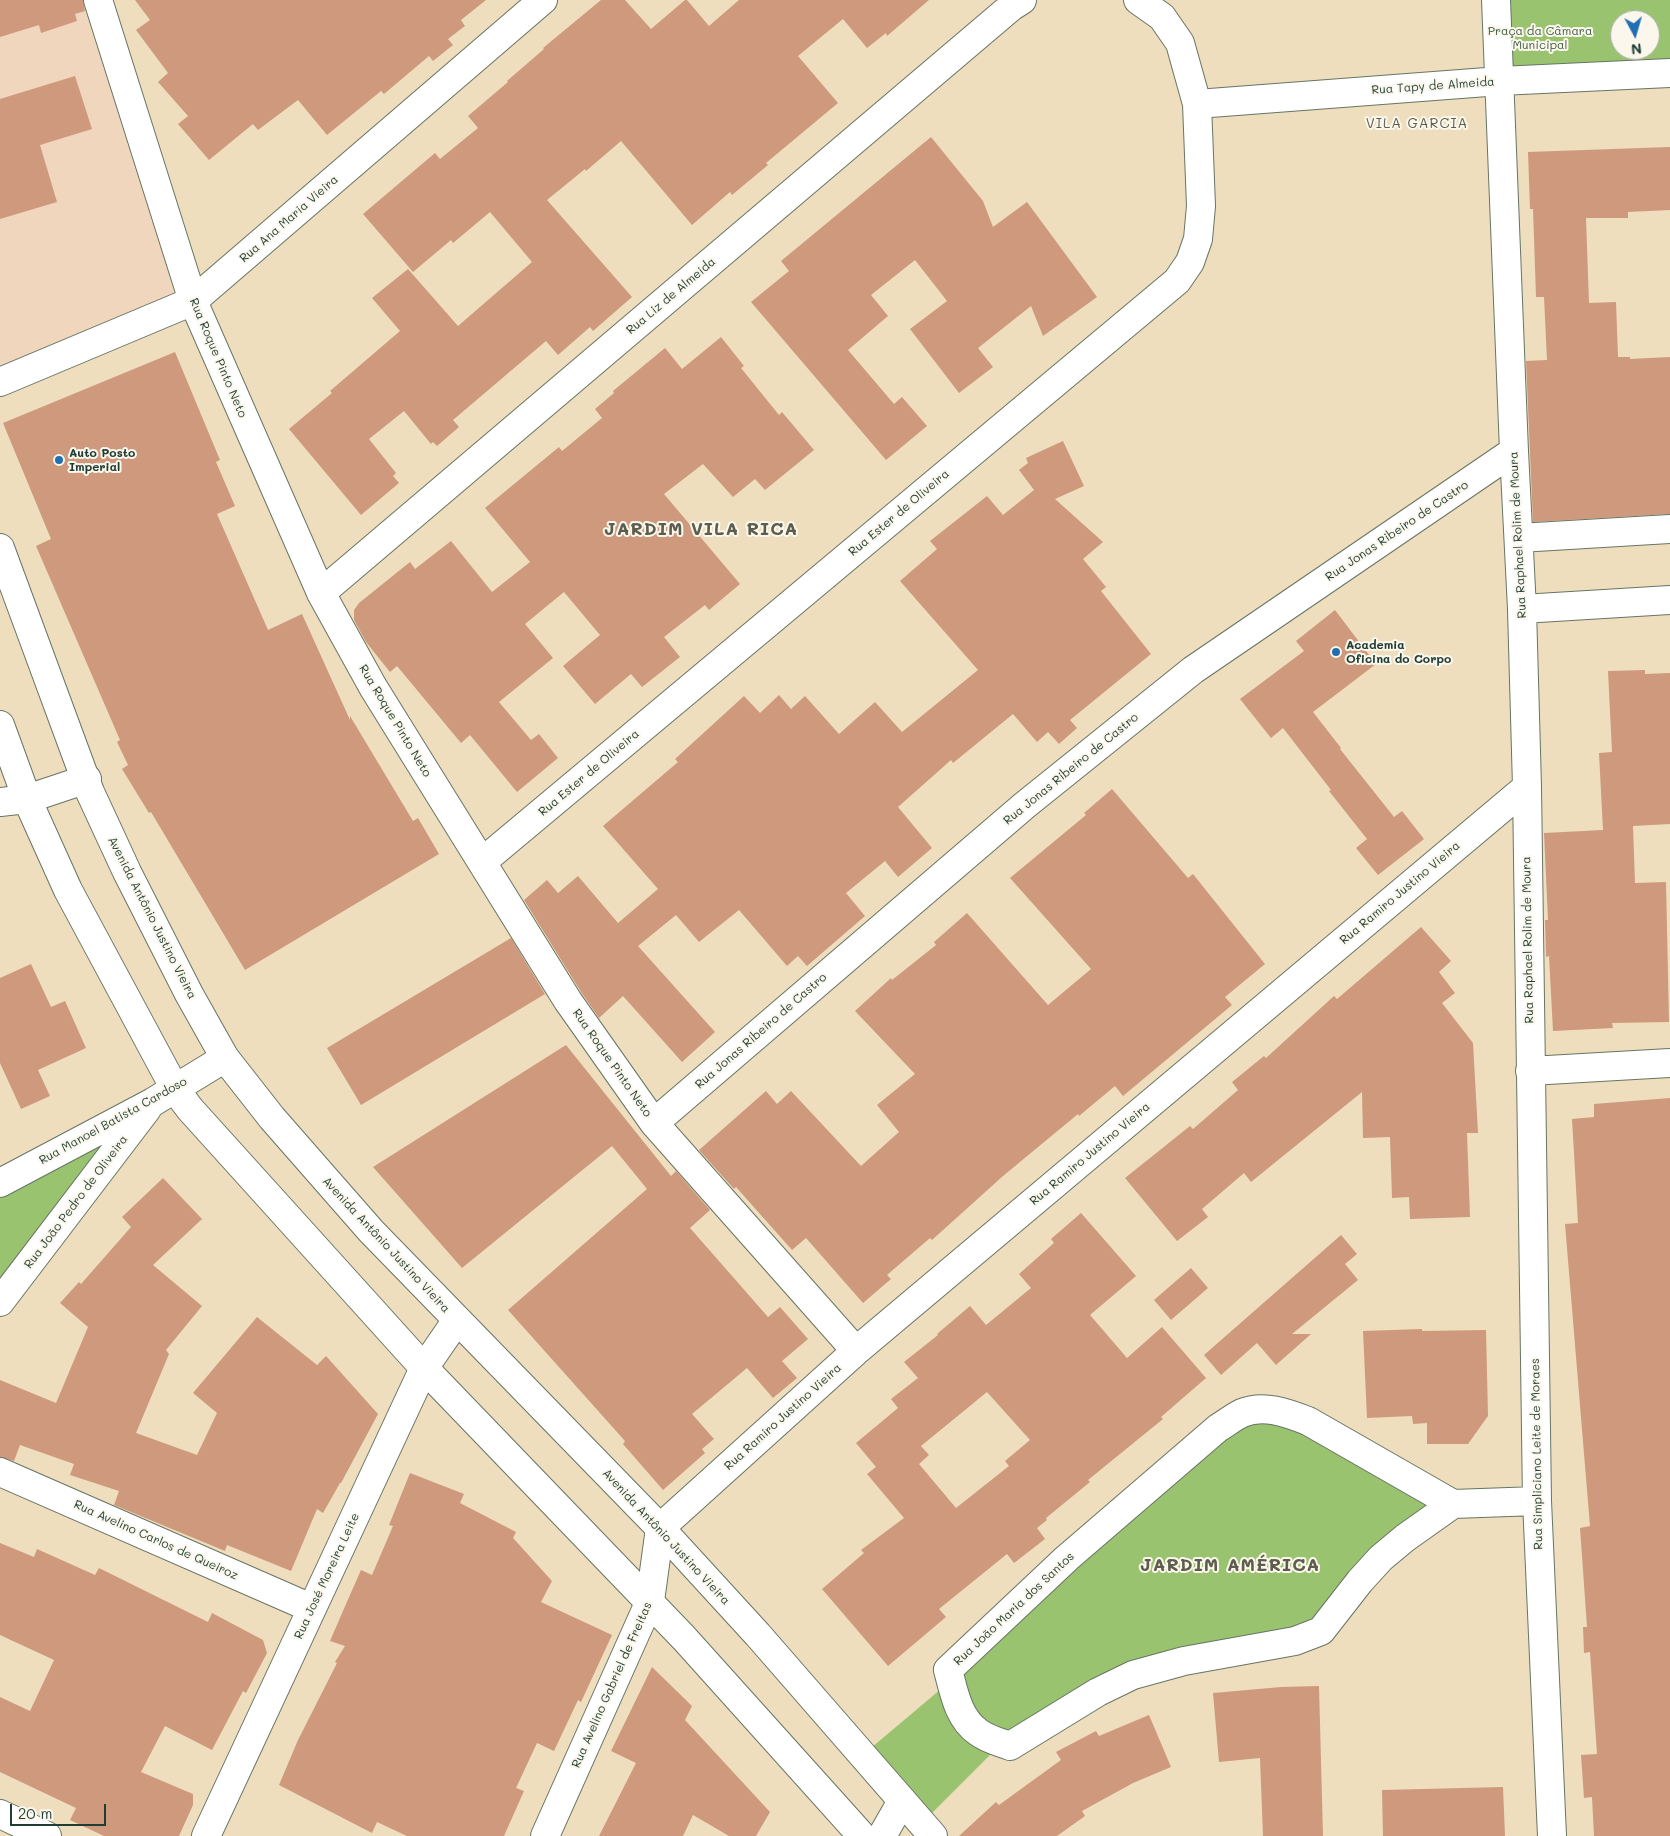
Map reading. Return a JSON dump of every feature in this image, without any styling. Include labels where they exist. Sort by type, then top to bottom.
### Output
[{"type":"street","name":"Rua Roque Pinto Neto","points":[[98,0],[193,301],[320,593],[373,687],[568,1000],[654,1122],[856,1351]]},
{"type":"street","name":"Rua Ana Maria Vieira","points":[[0,382],[193,301],[543,0]]},
{"type":"street","name":"Rua Liz de Almeida","points":[[320,593],[1022,0]]},
{"type":"street","points":[[1138,0],[1162,17],[1180,43],[1197,104]]},
{"type":"street","name":"Rua Raphael Rolim de Moura","points":[[1496,0],[1522,609],[1527,787],[1530,1071]]},
{"type":"street","name":"Rua Tapy de Almeida","points":[[1197,104],[1500,82],[1670,73]]},
{"type":"street","name":"Rua Ester de Oliveira","points":[[482,862],[1177,281],[1190,262],[1198,239],[1201,206],[1197,104]]},
{"type":"street","name":"Rua Jonas Ribeiro de Castro","points":[[654,1122],[1026,805],[1193,670],[1514,451]]},
{"type":"street","points":[[1519,538],[1670,529]]},
{"type":"street","name":"Avenida Antônio Justino Vieira","points":[[0,548],[87,779],[90,792],[127,872],[189,994],[225,1058],[272,1118],[371,1231],[660,1528],[758,1635],[933,1836]]},
{"type":"street","points":[[1522,609],[1670,600]]},
{"type":"street","points":[[0,725],[27,799],[164,1095],[190,1109],[424,1368],[650,1601],[862,1836]]},
{"type":"street","points":[[0,802],[27,799],[87,779]]},
{"type":"street","name":"Rua Ramiro Justino Vieira","points":[[660,1528],[856,1351],[1527,787]]},
{"type":"street","name":"Rua Manoel Batista Cardoso","points":[[0,1183],[164,1095],[225,1058]]},
{"type":"street","points":[[1530,1071],[1670,1063]]},
{"type":"street","name":"Rua Simpliciano Leite de Moraes","points":[[1530,1071],[1536,1501],[1552,1836]]},
{"type":"street","name":"Rua João Pedro de Oliveira","points":[[0,1302],[164,1095]]},
{"type":"street","name":"Rua José Moreira Leite","points":[[206,1836],[424,1368],[457,1320]]},
{"type":"street","name":"Rua João Maria dos Santos","points":[[1260,1408],[1287,1413],[1308,1421],[1453,1504],[1405,1538],[1381,1558],[1360,1581],[1321,1631],[1295,1642],[1184,1661],[1133,1674],[1098,1692],[1010,1746],[978,1732],[968,1723],[961,1712],[948,1670],[1067,1558],[1218,1428],[1242,1413],[1260,1408]]},
{"type":"street","name":"Rua Avelino Carlos de Queiroz","points":[[0,1472],[311,1608]]},
{"type":"street","points":[[1453,1504],[1536,1501]]},
{"type":"street","name":"Rua Avelino Gabriel de Freitas","points":[[545,1836],[650,1601],[660,1528]]},
{"type":"street","points":[[882,1836],[902,1801]]},
{"type":"street","points":[[0,1814],[47,1836]]},
{"type":"shaded area","points":[[0,0],[92,0],[184,301],[0,383]]},
{"type":"green space","name":"Praça da Câmara Municipal","points":[[1500,0],[1670,0],[1670,70],[1504,78]]},
{"type":"green space","points":[[141,1117],[0,1287],[0,1190]]},
{"type":"green space","points":[[1273,1415],[1434,1502],[1321,1622],[1190,1653],[1005,1740],[929,1816],[871,1748],[967,1667],[1219,1431]]},
{"type":"building","points":[[0,0],[83,0],[85,11],[75,14],[77,21],[41,33],[39,25],[0,37]]},
{"type":"building","points":[[135,0],[486,0],[461,20],[465,26],[448,39],[453,45],[433,61],[429,56],[384,94],[381,91],[327,135],[298,100],[258,130],[253,124],[209,160],[178,124],[188,116],[158,82],[168,73],[136,30],[150,20]]},
{"type":"building","points":[[601,0],[625,0],[651,29],[685,0],[709,26],[739,0],[929,0],[887,36],[886,33],[867,48],[843,19],[798,56],[838,103],[766,163],[768,165],[732,195],[730,192],[692,225],[621,141],[586,171],[585,169],[547,200],[632,297],[593,331],[590,327],[558,355],[546,341],[453,420],[459,427],[437,446],[433,442],[431,444],[404,411],[369,439],[396,473],[393,476],[399,483],[361,515],[289,429],[400,331],[372,298],[408,269],[458,326],[532,262],[490,212],[453,243],[451,240],[413,272],[363,214],[435,153],[440,159],[478,128],[468,116],[508,82],[543,48]]},
{"type":"building","points":[[75,76],[92,129],[40,145],[57,202],[0,219],[0,99]]},
{"type":"building","points":[[931,137],[983,201],[993,227],[1027,202],[1097,297],[1043,336],[1031,306],[978,348],[993,367],[959,393],[910,329],[947,301],[915,260],[871,295],[888,316],[848,350],[894,404],[902,397],[927,426],[886,460],[751,302],[789,271],[781,261]]},
{"type":"building","points":[[1670,147],[1670,210],[1628,212],[1628,218],[1586,218],[1589,303],[1616,302],[1618,357],[1630,357],[1630,359],[1670,357],[1670,514],[1533,522],[1526,361],[1547,360],[1544,297],[1536,297],[1533,209],[1530,209],[1528,152]]},
{"type":"building","points":[[721,337],[744,366],[741,368],[779,415],[782,412],[814,450],[765,490],[755,479],[733,497],[703,464],[664,494],[740,584],[709,610],[705,605],[664,637],[680,657],[642,687],[631,674],[595,704],[563,666],[600,635],[564,592],[525,624],[553,658],[499,702],[531,740],[539,734],[558,758],[517,792],[470,735],[461,743],[397,666],[390,672],[366,642],[354,620],[354,610],[359,603],[410,562],[415,569],[451,541],[492,592],[530,562],[485,508],[559,447],[562,451],[602,418],[595,409],[614,393],[613,391],[665,348],[682,369]]},
{"type":"building","points":[[175,352],[220,460],[216,462],[235,506],[217,514],[268,630],[302,614],[350,720],[350,716],[413,821],[418,818],[439,854],[245,970],[151,812],[149,813],[122,769],[128,765],[117,742],[120,740],[36,546],[51,539],[3,423]]},
{"type":"building","points":[[1063,441],[1084,486],[1055,499],[1103,542],[1083,559],[1106,587],[1101,591],[1151,654],[1070,720],[1077,728],[1059,744],[1048,732],[1037,742],[1013,714],[953,763],[951,760],[898,807],[932,848],[898,877],[885,861],[846,893],[865,916],[807,966],[798,956],[787,966],[739,910],[699,942],[676,915],[638,946],[715,1032],[682,1062],[623,996],[599,1018],[524,900],[547,880],[558,893],[578,876],[618,923],[658,889],[603,826],[678,762],[675,759],[744,696],[760,713],[779,695],[791,709],[805,696],[839,734],[875,702],[902,732],[978,670],[900,581],[937,549],[930,541],[987,496],[1003,515],[1034,490],[1019,470],[1028,463],[1026,458]]},
{"type":"building","points":[[1335,610],[1376,664],[1313,712],[1394,817],[1402,811],[1424,839],[1378,875],[1356,848],[1367,839],[1283,728],[1271,738],[1240,699],[1304,651],[1296,641]]},
{"type":"building","points":[[1645,670],[1645,674],[1670,673],[1670,824],[1633,826],[1635,883],[1666,882],[1669,1022],[1612,1023],[1613,1028],[1553,1031],[1549,956],[1546,957],[1545,920],[1548,920],[1544,833],[1603,830],[1599,753],[1612,752],[1608,671]]},
{"type":"building","points":[[1112,789],[1188,878],[1193,874],[1265,964],[1225,997],[1232,1005],[1123,1096],[1115,1086],[1079,1116],[1078,1114],[1003,1176],[932,1240],[930,1238],[887,1275],[891,1279],[863,1303],[806,1238],[792,1250],[736,1187],[734,1189],[699,1150],[766,1091],[777,1104],[791,1091],[861,1166],[899,1132],[877,1105],[915,1074],[855,1011],[891,978],[892,980],[936,945],[934,942],[967,913],[1048,1005],[1091,969],[1010,878],[1086,815],[1084,813]]},
{"type":"building","points":[[1421,927],[1451,961],[1439,972],[1455,993],[1442,1003],[1473,1043],[1478,1133],[1467,1133],[1470,1217],[1410,1219],[1409,1197],[1392,1198],[1390,1137],[1363,1138],[1362,1092],[1251,1182],[1244,1173],[1202,1209],[1208,1217],[1177,1241],[1125,1178],[1190,1126],[1193,1129],[1238,1090],[1232,1082],[1264,1056],[1266,1058],[1334,996],[1337,999]]},
{"type":"building","points":[[511,938],[545,994],[361,1105],[327,1048]]},
{"type":"building","points":[[31,964],[51,1007],[65,1001],[86,1048],[38,1070],[50,1096],[21,1109],[0,1063],[0,978]]},
{"type":"building","points":[[566,1045],[671,1176],[676,1171],[710,1210],[690,1228],[768,1317],[780,1307],[808,1339],[782,1361],[797,1378],[773,1398],[747,1368],[692,1414],[714,1439],[702,1449],[705,1453],[663,1490],[623,1444],[625,1441],[508,1310],[647,1189],[612,1146],[462,1268],[373,1167]]},
{"type":"building","points":[[1670,1098],[1670,1836],[1594,1836],[1592,1797],[1584,1798],[1581,1755],[1597,1754],[1590,1652],[1584,1653],[1583,1627],[1587,1627],[1580,1528],[1590,1526],[1565,1224],[1578,1223],[1572,1119],[1594,1117],[1594,1104]]},
{"type":"building","points":[[163,1178],[202,1219],[153,1265],[202,1306],[166,1350],[169,1354],[136,1433],[197,1455],[217,1413],[193,1393],[257,1317],[317,1365],[326,1356],[378,1414],[323,1513],[317,1509],[291,1571],[227,1545],[225,1551],[114,1505],[119,1491],[70,1475],[74,1464],[20,1445],[14,1461],[0,1457],[0,1380],[56,1403],[88,1327],[60,1303],[79,1282],[81,1284],[131,1227],[122,1217]]},
{"type":"building","points":[[1081,1213],[1136,1276],[1090,1315],[1127,1358],[1162,1327],[1206,1378],[1161,1417],[1163,1419],[1088,1480],[1090,1482],[1046,1518],[1047,1520],[1037,1528],[1045,1539],[1014,1563],[1007,1554],[939,1609],[946,1617],[888,1666],[822,1589],[864,1553],[861,1550],[904,1518],[867,1474],[876,1467],[856,1443],[898,1408],[891,1399],[918,1378],[904,1362],[970,1306],[986,1325],[1031,1288],[1019,1274],[1054,1243],[1051,1239]],"holes":[[[987,1392],[1030,1440],[1005,1461],[1009,1466],[956,1508],[919,1464],[929,1455],[921,1446]]]},
{"type":"building","points":[[1341,1235],[1357,1254],[1345,1264],[1358,1280],[1292,1334],[1311,1334],[1276,1365],[1257,1343],[1221,1375],[1204,1355]]},
{"type":"building","points":[[1191,1268],[1208,1288],[1171,1320],[1154,1300]]},
{"type":"building","points":[[1422,1329],[1422,1331],[1486,1330],[1488,1416],[1468,1444],[1427,1444],[1427,1423],[1413,1424],[1412,1416],[1367,1418],[1363,1331]]},
{"type":"building","points":[[410,1473],[464,1494],[460,1503],[516,1532],[513,1538],[552,1581],[541,1602],[612,1635],[581,1702],[578,1700],[554,1751],[537,1743],[516,1788],[524,1791],[504,1836],[407,1836],[377,1822],[372,1833],[279,1785],[298,1740],[337,1663],[335,1662],[345,1646],[330,1641],[361,1570],[372,1575],[393,1526],[389,1525]]},
{"type":"building","points":[[0,1543],[34,1557],[37,1549],[95,1575],[99,1568],[208,1622],[212,1613],[263,1640],[267,1653],[246,1693],[243,1691],[212,1750],[165,1726],[141,1772],[193,1794],[193,1805],[179,1836],[104,1836],[70,1820],[76,1808],[0,1772],[0,1697],[30,1711],[54,1660],[0,1635]]},
{"type":"building","points":[[652,1667],[692,1706],[685,1720],[770,1812],[756,1836],[729,1836],[693,1815],[683,1836],[599,1836],[636,1763],[611,1751]]},
{"type":"building","points":[[1319,1686],[1323,1836],[1263,1836],[1260,1758],[1219,1762],[1213,1693],[1281,1687]]},
{"type":"building","points":[[1149,1715],[1171,1767],[1133,1783],[1082,1811],[1085,1816],[1057,1836],[959,1836],[996,1802],[999,1805],[1061,1760],[1056,1752],[1096,1731],[1099,1736]]},
{"type":"building","points":[[1503,1787],[1505,1836],[1383,1836],[1382,1790]]},
{"type":"place","name":"Auto Posto Imperial","points":[[59,460]]},
{"type":"place","name":"Academia Oficina do Corpo","points":[[1336,652]]},
{"type":"district","name":"VILA GARCIA","points":[[1417,124]]},
{"type":"district","name":"JARDIM VILA RICA","points":[[701,529]]},
{"type":"district","name":"JARDIM AMÉRICA","points":[[1230,1565]]}]
